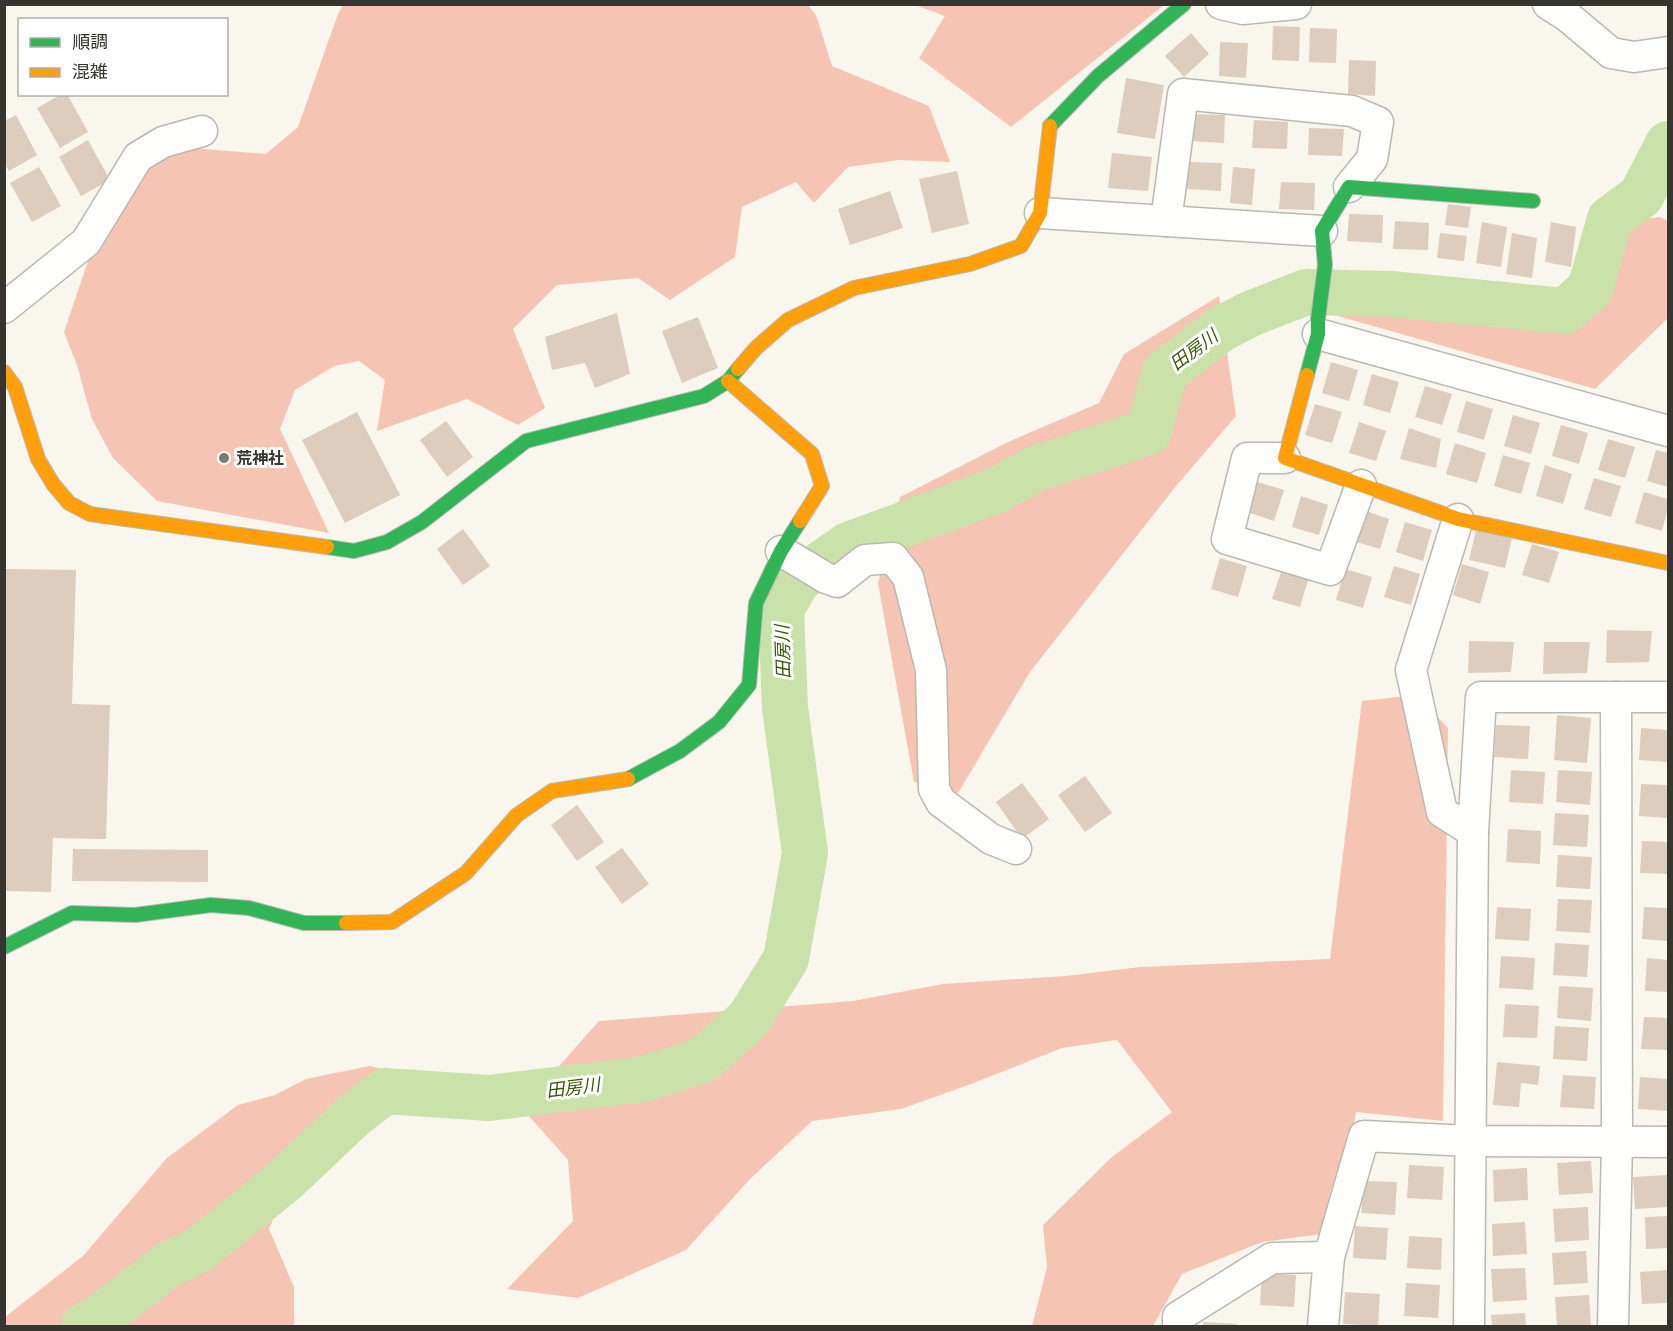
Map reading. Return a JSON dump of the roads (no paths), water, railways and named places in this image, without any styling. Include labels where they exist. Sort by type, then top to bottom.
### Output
[{"type":"street","points":[[4,372],[15,387],[38,459],[52,484],[69,503],[90,514],[354,551],[387,542],[422,522],[526,441],[704,396],[728,381],[756,348],[788,320],[854,288],[970,264],[1021,246],[1040,213],[1050,125],[1098,76],[1184,4]]},
{"type":"street","points":[[1221,4],[1243,9],[1296,4]]},
{"type":"street","points":[[1548,4],[1567,16],[1611,53],[1634,57],[1668,52]]},
{"type":"street","points":[[1166,221],[1183,94],[1352,111],[1378,122],[1372,159],[1349,187],[1322,231],[1325,265],[1318,326],[1285,458]]},
{"type":"street","points":[[4,308],[86,242],[138,157],[163,142],[202,131]]},
{"type":"street","points":[[1349,187],[1533,201]]},
{"type":"street","points":[[1040,213],[1322,231]]},
{"type":"street","points":[[1318,326],[1668,431]]},
{"type":"street","points":[[4,947],[72,912],[135,915],[212,905],[249,908],[304,923],[392,922],[466,873],[516,815],[552,791],[626,780],[680,751],[719,722],[749,685],[756,603],[787,555],[822,486],[812,454],[728,381]]},
{"type":"street","points":[[1361,485],[1330,570],[1227,539],[1247,458],[1285,458],[1458,519],[1668,562]]},
{"type":"street","points":[[1458,519],[1411,670],[1442,812],[1473,832]]},
{"type":"street","points":[[787,555],[826,579],[837,582],[865,560],[893,558],[908,577],[931,670],[934,789],[941,802],[992,839],[1016,849]]},
{"type":"street","points":[[1469,1326],[1473,832],[1481,697],[1668,697]]},
{"type":"street","points":[[1613,1326],[1617,1142],[1616,697]]},
{"type":"street","points":[[1323,1326],[1329,1257],[1364,1136],[1471,1141],[1668,1142]]},
{"type":"street","points":[[1178,1326],[1178,1317],[1272,1258],[1329,1257]]},
{"type":"waterway","name":"田房川","points":[[84,1326],[103,1315],[169,1264],[199,1250],[284,1181],[354,1115],[385,1091],[489,1098],[645,1079],[703,1060],[749,1019],[786,959],[805,853],[785,708],[781,609],[798,580],[848,545],[993,492],[1035,469],[1149,432],[1164,373],[1221,329],[1250,314],[1306,292],[1390,294],[1565,311],[1590,289],[1610,219],[1641,196],[1668,144]]},
{"type":"place","name":"荒神社","points":[[224,458]]}]
